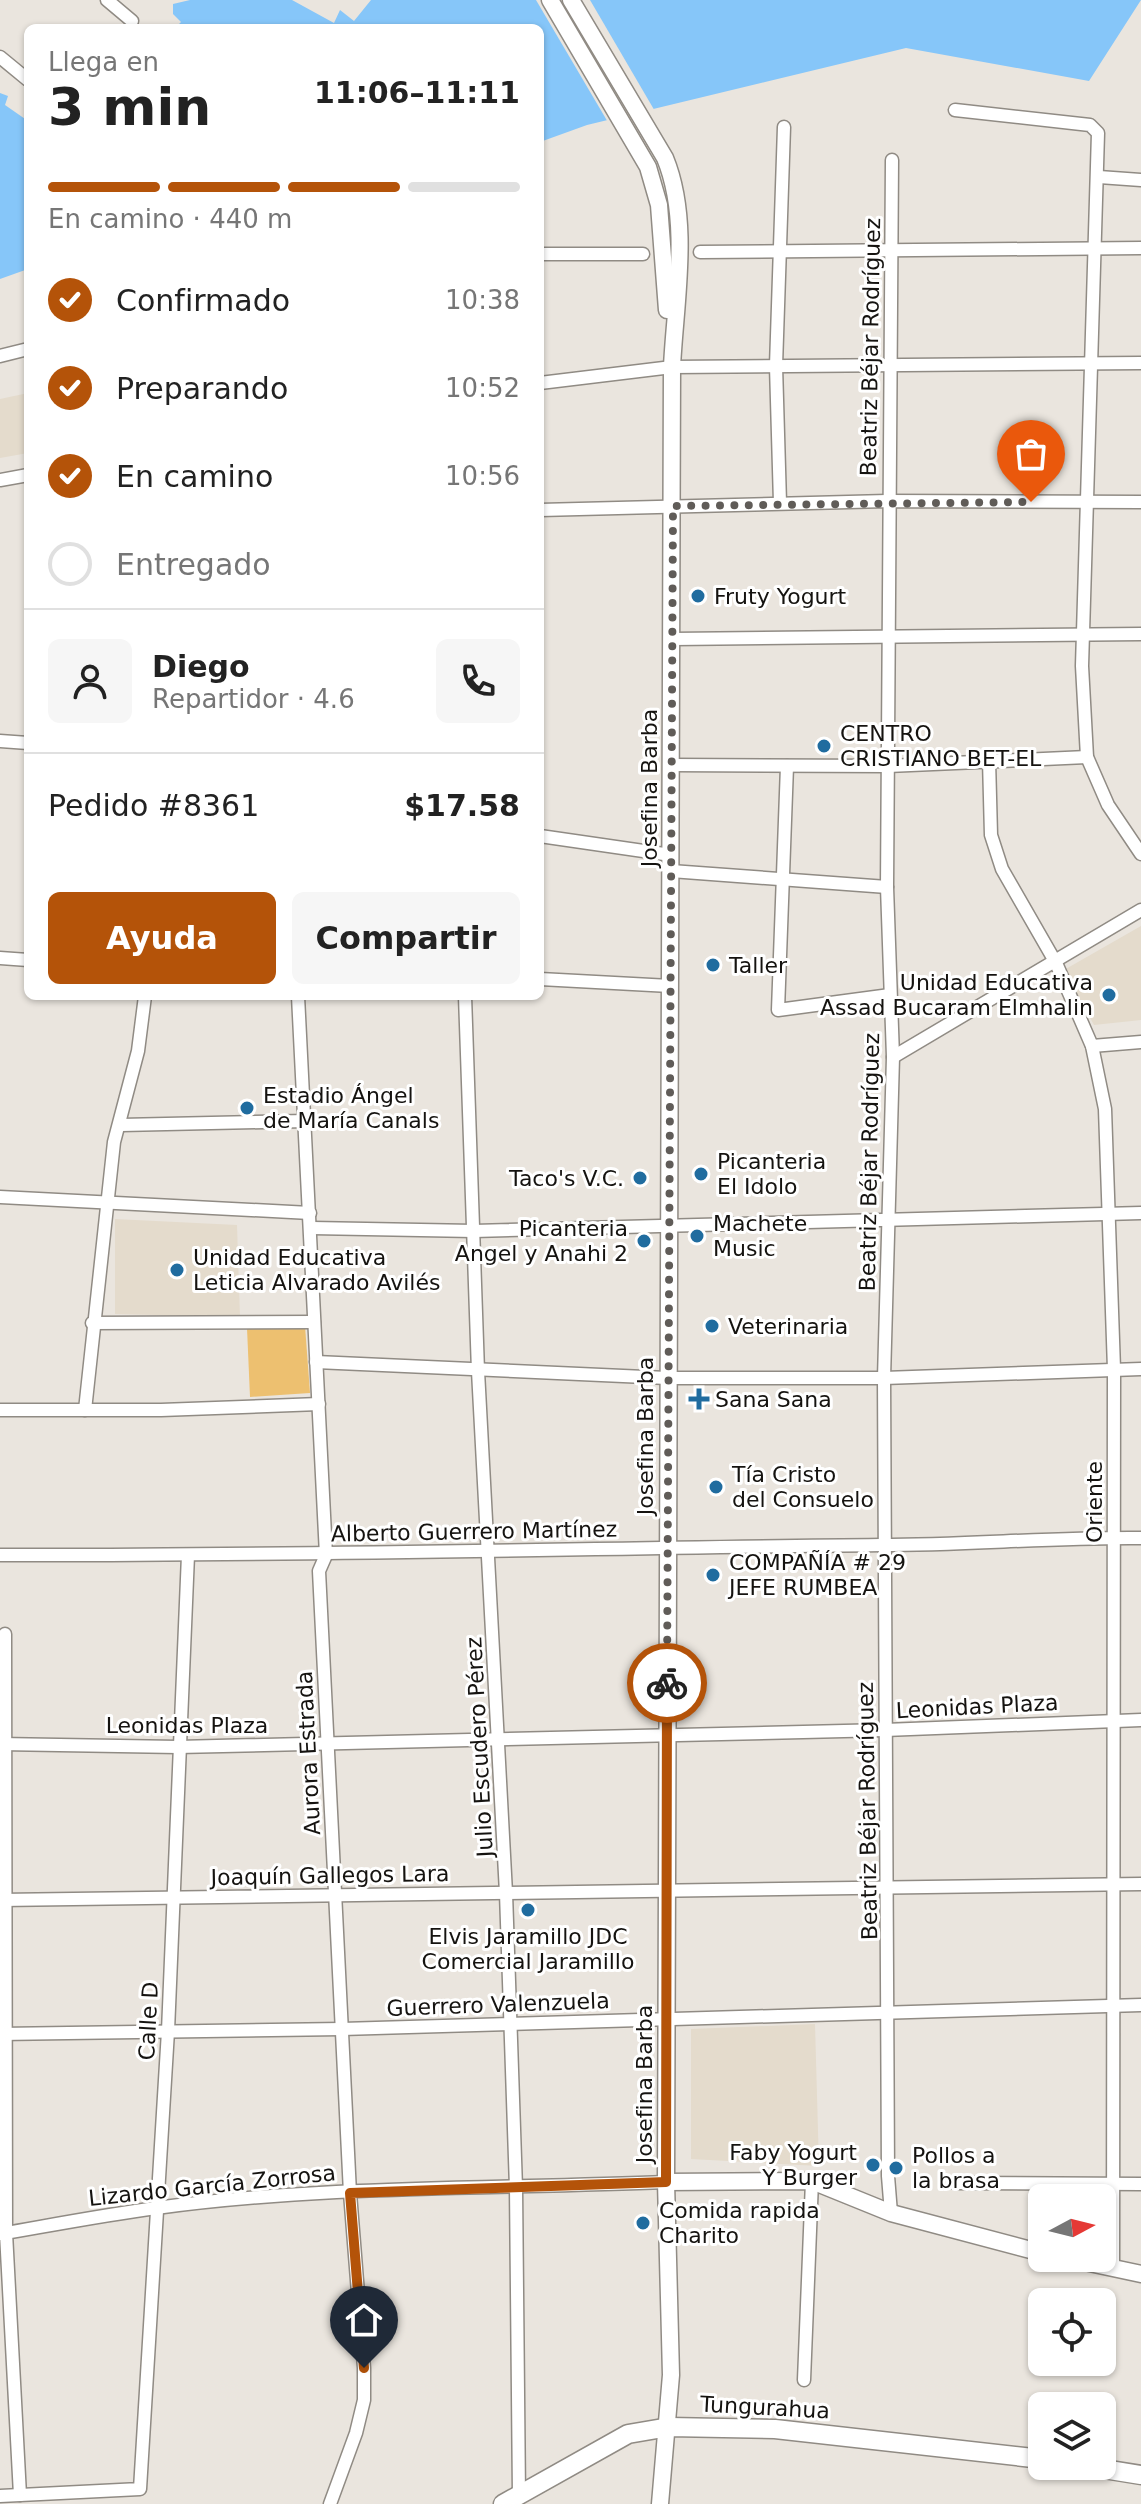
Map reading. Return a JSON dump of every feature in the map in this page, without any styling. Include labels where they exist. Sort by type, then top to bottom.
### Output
[{"type":"main road","name":"Tungurahua","points":[[511,2500],[628,2434],[669,2427],[775,2429],[1028,2457]]},
{"type":"main road","points":[[1116,2471],[1141,2475]]},
{"type":"street","points":[[107,0],[132,21]]},
{"type":"street","name":"Josefina Barba","points":[[550,0],[648,167],[659,205],[672,367]]},
{"type":"street","name":"Josefina Barba","points":[[571,0],[665,158],[672,177],[678,253],[672,367],[673,639],[667,1225],[666,2182],[671,2375],[669,2427],[660,2504]]},
{"type":"street","points":[[0,57],[24,77]]},
{"type":"street","points":[[955,110],[1090,125],[1098,133],[1083,634],[1087,757],[1108,805],[1141,854]]},
{"type":"street","points":[[780,503],[776,366],[784,127]]},
{"type":"street","name":"Beatriz Béjar Rodríguez","points":[[891,2213],[888,2176],[890,2012],[884,1378],[893,1057],[887,887],[890,636],[887,501],[892,363],[892,160]]},
{"type":"street","points":[[1099,177],[1141,180]]},
{"type":"street","points":[[700,252],[1141,248]]},
{"type":"street","points":[[544,254],[643,254]]},
{"type":"street","points":[[0,356],[24,350]]},
{"type":"street","points":[[544,383],[672,367],[1141,363]]},
{"type":"street","points":[[0,480],[24,476]]},
{"type":"street","points":[[544,510],[887,501],[1141,502]]},
{"type":"street","points":[[673,639],[1141,634]]},
{"type":"street","points":[[0,741],[24,743]]},
{"type":"street","points":[[672,765],[888,766],[1087,757]]},
{"type":"street","name":"Oriente","points":[[989,760],[991,835],[1002,869],[1056,963],[1092,1046],[1105,1109],[1114,1369],[1111,1720],[1116,2006],[1113,2184]]},
{"type":"street","points":[[787,766],[778,1010],[890,995]]},
{"type":"street","points":[[544,837],[671,863],[783,878],[887,887]]},
{"type":"street","points":[[893,1057],[1141,910]]},
{"type":"street","points":[[0,958],[24,960]]},
{"type":"street","points":[[544,979],[670,986]]},
{"type":"street","points":[[85,1410],[92,1323],[114,1142],[121,1125],[138,1051],[144,1000]]},
{"type":"street","name":"Aurora Estrada","points":[[298,1000],[326,1555],[319,1571],[350,2193],[364,2400],[356,2433],[330,2504]]},
{"type":"street","name":"Julio Escudero Pérez","points":[[465,1000],[478,1371],[506,1893],[516,2188],[511,2500]]},
{"type":"street","points":[[1092,1046],[1141,1042]]},
{"type":"street","points":[[121,1125],[306,1121]]},
{"type":"street","points":[[0,1197],[106,1205],[310,1213]]},
{"type":"street","points":[[312,1228],[474,1231],[887,1223],[1141,1213]]},
{"type":"street","points":[[92,1323],[314,1322]]},
{"type":"street","points":[[316,1362],[667,1378],[884,1378],[1141,1369]]},
{"type":"street","points":[[0,1410],[319,1404]]},
{"type":"street","name":"Alberto Guerrero Martínez","points":[[0,1555],[489,1553],[667,1546],[884,1545],[1141,1538]]},
{"type":"street","name":"Calle D","points":[[20,2495],[140,2489],[168,2031],[188,1555]]},
{"type":"street","points":[[0,2496],[20,2495],[3,2234],[1,1744],[5,1634]]},
{"type":"street","name":"Leonidas Plaza","points":[[1,1744],[178,1747],[885,1730],[1141,1720]]},
{"type":"street","name":"Joaquín Gallegos Lara","points":[[2,1900],[1141,1884]]},
{"type":"street","name":"Guerrero Valenzuela","points":[[2,2034],[510,2025],[1141,2005]]},
{"type":"street","points":[[804,2380],[812,2181]]},
{"type":"street","name":"Lizardo García Zorrosa","points":[[3,2234],[158,2208],[350,2193],[666,2182],[812,2181],[891,2213],[1028,2249]]},
{"type":"street","points":[[955,2183],[1113,2184]]},
{"type":"street","points":[[1116,2184],[1141,2184]]},
{"type":"street","points":[[1116,2270],[1141,2274]]},
{"type":"shaded area","points":[[24,394],[24,454],[0,458],[0,399]]},
{"type":"shaded area","name":"Unidad Educativa Assad Bucaram Elmhalin","points":[[1141,926],[1141,1020],[1094,1025],[1064,970]]},
{"type":"shaded area","name":"Unidad Educativa Leticia Alvarado Avilés","points":[[115,1219],[237,1225],[240,1317],[115,1314]]},
{"type":"shaded area","points":[[305,1326],[310,1393],[250,1397],[247,1328]]},
{"type":"shaded area","points":[[815,2024],[819,2166],[691,2159],[691,2029]]},
{"type":"water","points":[[190,0],[292,0],[334,23],[340,10],[354,21],[371,0],[1141,0],[1089,81],[906,48],[587,125],[544,141],[544,24],[179,24],[181,22],[173,14],[173,4]]},
{"type":"water","points":[[0,93],[8,96],[5,105],[24,118],[24,270],[0,279]]},
{"type":"pier","points":[[536,0],[590,0],[656,113],[609,124]]},
{"type":"way so far","points":[[667,1683],[673,506],[887,501],[1031,502]]},
{"type":"place","name":"Fruty Yogurt","points":[[698,596]]},
{"type":"place","name":"CENTRO CRISTIANO BET-EL","points":[[824,746]]},
{"type":"place","name":"Taller","points":[[713,965]]},
{"type":"place","name":"Unidad Educativa Assad Bucaram Elmhalin","points":[[1109,995]]},
{"type":"place","name":"Estadio Ángel de María Canals","points":[[247,1108]]},
{"type":"place","name":"Picanteria El Idolo","points":[[701,1174]]},
{"type":"place","name":"Taco's V.C.","points":[[640,1178]]},
{"type":"place","name":"Machete Music","points":[[697,1236]]},
{"type":"place","name":"Picanteria Angel y Anahi 2","points":[[644,1241]]},
{"type":"place","name":"Unidad Educativa Leticia Alvarado Avilés","points":[[177,1270]]},
{"type":"place","name":"Veterinaria","points":[[712,1326]]},
{"type":"place","name":"Sana Sana","points":[[699,1399]]},
{"type":"place","name":"Tía Cristo del Consuelo","points":[[716,1487]]},
{"type":"place","name":"COMPAÑÍA # 29 JEFE RUMBEA","points":[[713,1575]]},
{"type":"place","name":"Elvis Jaramillo JDC Comercial Jaramillo","points":[[528,1910]]},
{"type":"place","name":"Faby Yogurt Y Burger","points":[[873,2165]]},
{"type":"place","name":"Pollos a la brasa","points":[[896,2168]]},
{"type":"place","name":"Comida rapida Charito","points":[[643,2223]]},
{"type":"route","points":[[364,2368],[350,2193],[666,2182],[667,1683]]}]
